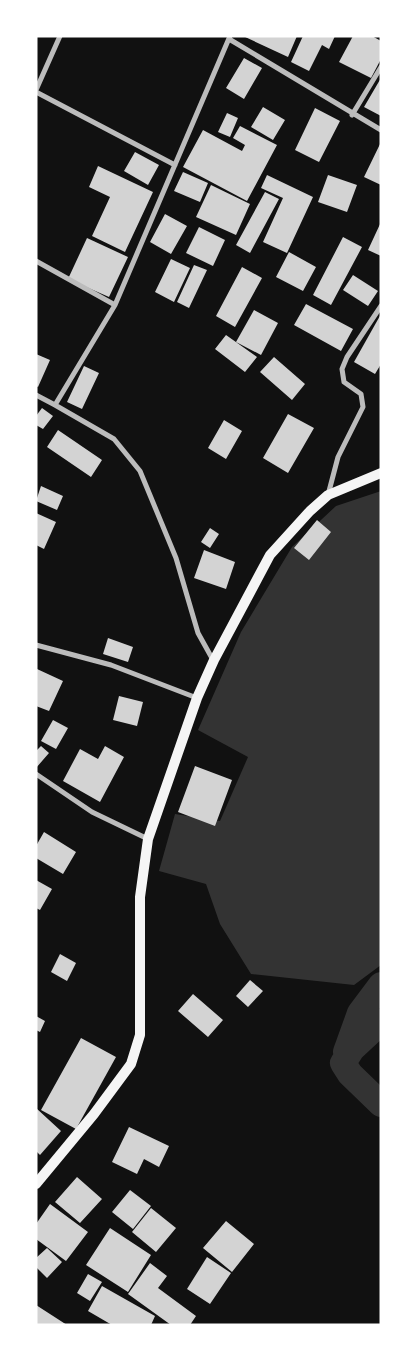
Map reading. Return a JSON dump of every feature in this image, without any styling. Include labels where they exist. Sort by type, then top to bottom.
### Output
[{"type":"main road","points":[[36,1184],[94,1114],[131,1064],[140,1035],[140,897],[148,839],[197,698],[214,660],[270,555],[328,495],[381,473]]},
{"type":"street","points":[[60,36],[36,91],[175,165]]},
{"type":"street","points":[[55,404],[116,305],[229,37],[352,115],[381,130]]},
{"type":"street","points":[[352,115],[381,67]]},
{"type":"street","points":[[36,261],[116,305]]},
{"type":"street","points":[[328,495],[338,457],[363,406],[361,394],[344,382],[342,369],[346,357],[381,306]]},
{"type":"street","points":[[36,394],[114,439],[140,472],[176,558],[198,633],[214,660]]},
{"type":"street","points":[[36,645],[111,665],[197,698]]},
{"type":"street","points":[[36,774],[92,812],[148,839]]},
{"type":"shaded area","points":[[381,491],[381,965],[354,985],[251,974],[220,924],[206,884],[159,871],[175,814],[220,821],[248,757],[198,730],[241,632],[292,547],[336,506]]},
{"type":"building","points":[[243,36],[297,36],[288,57]]},
{"type":"building","points":[[303,36],[335,36],[329,49],[322,45],[309,71],[291,62]]},
{"type":"building","points":[[353,36],[372,36],[381,41],[381,59],[371,78],[339,62]]},
{"type":"building","points":[[244,58],[262,68],[244,99],[226,88]]},
{"type":"building","points":[[381,78],[381,116],[364,107]]},
{"type":"building","points":[[263,107],[285,120],[273,140],[251,127]]},
{"type":"building","points":[[315,108],[340,121],[319,162],[295,150]]},
{"type":"building","points":[[227,113],[238,118],[230,137],[218,132]]},
{"type":"building","points":[[240,126],[277,145],[247,201],[183,167],[203,130],[242,151],[245,145],[233,138]]},
{"type":"building","points":[[381,142],[381,185],[364,177]]},
{"type":"building","points":[[135,152],[159,165],[148,185],[124,171]]},
{"type":"building","points":[[98,166],[153,192],[125,252],[92,236],[110,197],[89,187]]},
{"type":"building","points":[[183,172],[208,183],[200,202],[174,191]]},
{"type":"building","points":[[267,175],[313,197],[287,253],[263,242],[283,198],[261,188]]},
{"type":"building","points":[[328,175],[357,185],[347,212],[318,202]]},
{"type":"building","points":[[211,185],[250,204],[236,235],[196,217]]},
{"type":"building","points":[[265,192],[279,199],[250,253],[236,245]]},
{"type":"building","points":[[165,214],[187,226],[171,254],[150,242]]},
{"type":"building","points":[[381,222],[381,256],[368,250]]},
{"type":"building","points":[[199,227],[225,240],[213,266],[186,253]]},
{"type":"building","points":[[343,237],[362,247],[331,305],[313,295]]},
{"type":"building","points":[[87,238],[128,257],[109,297],[68,279]]},
{"type":"building","points":[[289,252],[316,267],[303,291],[276,277]]},
{"type":"building","points":[[171,259],[190,268],[174,302],[155,292]]},
{"type":"building","points":[[194,265],[207,270],[189,308],[177,302]]},
{"type":"building","points":[[242,267],[262,278],[235,327],[216,316]]},
{"type":"building","points":[[353,275],[378,291],[368,306],[343,290]]},
{"type":"building","points":[[306,304],[353,329],[341,351],[294,325]]},
{"type":"building","points":[[254,310],[278,323],[261,355],[236,342]]},
{"type":"building","points":[[381,314],[381,364],[375,374],[354,362]]},
{"type":"building","points":[[226,335],[257,357],[245,372],[215,349]]},
{"type":"building","points":[[36,354],[50,360],[38,387],[36,386]]},
{"type":"building","points":[[274,357],[305,384],[292,400],[260,372]]},
{"type":"building","points":[[84,366],[99,373],[82,409],[67,402]]},
{"type":"building","points":[[42,408],[53,416],[43,429],[36,425],[36,416]]},
{"type":"building","points":[[288,414],[314,428],[288,473],[263,458]]},
{"type":"building","points":[[224,420],[242,431],[226,459],[208,448]]},
{"type":"building","points":[[58,430],[102,460],[91,477],[47,447]]},
{"type":"building","points":[[41,486],[63,496],[57,510],[36,501]]},
{"type":"building","points":[[36,513],[56,522],[44,549],[36,545]]},
{"type":"building","points":[[317,520],[331,532],[309,560],[294,548]]},
{"type":"building","points":[[210,528],[219,534],[210,548],[201,542]]},
{"type":"building","points":[[204,550],[235,562],[226,589],[194,578]]},
{"type":"building","points":[[108,638],[133,647],[128,662],[103,654]]},
{"type":"building","points":[[37,669],[63,681],[49,711],[36,706]]},
{"type":"building","points":[[119,696],[143,702],[137,726],[113,720]]},
{"type":"building","points":[[53,720],[68,728],[56,749],[41,741]]},
{"type":"building","points":[[41,746],[49,753],[36,768],[36,751]]},
{"type":"building","points":[[105,746],[124,757],[100,802],[63,781],[80,749],[98,759]]},
{"type":"building","points":[[195,766],[232,780],[215,826],[178,812]]},
{"type":"building","points":[[44,832],[76,852],[63,874],[36,858],[36,846]]},
{"type":"building","points":[[36,880],[52,889],[40,910],[36,908]]},
{"type":"building","points":[[60,954],[76,963],[67,981],[51,972]]},
{"type":"building","points":[[250,980],[263,991],[248,1007],[236,996]]},
{"type":"building","points":[[193,994],[223,1020],[208,1037],[178,1011]]},
{"type":"building","points":[[36,1016],[45,1021],[40,1032],[36,1030]]},
{"type":"building","points":[[81,1038],[116,1057],[76,1129],[41,1110]]},
{"type":"building","points":[[36,1108],[61,1131],[40,1155],[36,1151]]},
{"type":"building","points":[[129,1127],[169,1146],[159,1167],[144,1159],[137,1174],[112,1162]]},
{"type":"building","points":[[77,1177],[102,1199],[80,1223],[55,1202]]},
{"type":"building","points":[[130,1190],[151,1206],[133,1229],[112,1212]]},
{"type":"building","points":[[50,1204],[88,1232],[66,1261],[36,1239],[36,1224]]},
{"type":"building","points":[[151,1208],[176,1228],[156,1252],[132,1232]]},
{"type":"building","points":[[226,1221],[254,1244],[232,1272],[203,1248]]},
{"type":"building","points":[[110,1228],[151,1255],[128,1292],[86,1265]]},
{"type":"building","points":[[47,1248],[62,1262],[47,1278],[36,1267],[36,1258]]},
{"type":"building","points":[[207,1257],[231,1273],[210,1304],[187,1289]]},
{"type":"building","points":[[150,1263],[167,1276],[158,1288],[196,1316],[190,1325],[171,1325],[128,1294]]},
{"type":"building","points":[[88,1274],[102,1282],[90,1301],[77,1293]]},
{"type":"building","points":[[102,1286],[155,1316],[151,1325],[112,1325],[88,1311]]},
{"type":"building","points":[[36,1305],[67,1325],[36,1325]]},
{"type":"waterway","points":[[346,1052],[360,1013],[381,985]]},
{"type":"waterway","points":[[381,1022],[352,1049],[343,1063],[350,1074],[381,1104]]}]
